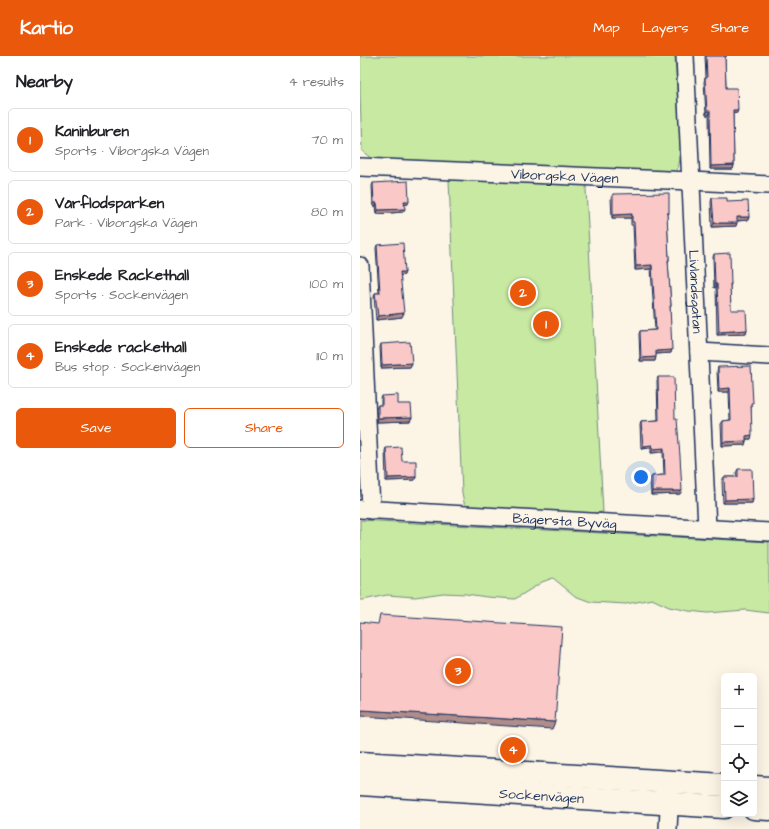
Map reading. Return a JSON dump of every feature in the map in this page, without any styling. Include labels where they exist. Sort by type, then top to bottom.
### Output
[{"type":"main road","name":"Sockenvägen","points":[[360,763],[721,785]]},
{"type":"main road","name":"Sockenvägen","points":[[360,784],[721,807]]},
{"type":"main road","points":[[757,787],[769,788]]},
{"type":"main road","points":[[757,808],[769,809]]},
{"type":"street","name":"Livlandsgatan","points":[[685,56],[707,528]]},
{"type":"street","name":"Viborgska Vägen","points":[[360,167],[691,181],[769,186]]},
{"type":"street","points":[[360,266],[366,510]]},
{"type":"street","points":[[699,352],[769,356]]},
{"type":"street","name":"Bägersta Byväg","points":[[366,510],[769,532]]},
{"type":"street","points":[[668,829],[670,781]]},
{"type":"green space","points":[[360,56],[675,56],[681,155],[678,168],[674,174],[589,171],[586,189],[603,512],[585,514],[465,507],[462,493],[449,180],[450,164],[372,159],[362,151]]},
{"type":"green space","points":[[360,520],[769,542],[769,613],[745,610],[707,613],[689,611],[669,607],[652,599],[626,604],[591,602],[575,596],[553,578],[542,582],[515,599],[443,593],[415,597],[387,595],[360,600]]},
{"type":"building","points":[[706,56],[725,56],[726,88],[737,88],[738,110],[733,110],[734,165],[711,166],[710,111],[707,111],[705,78],[707,78]]},
{"type":"building","points":[[408,181],[409,201],[404,201],[405,209],[378,210],[377,203],[374,203],[373,183]]},
{"type":"building","points":[[669,193],[669,213],[667,213],[672,350],[656,351],[656,357],[641,358],[640,331],[656,330],[652,265],[636,266],[634,222],[632,222],[632,214],[613,215],[613,194]]},
{"type":"building","points":[[712,198],[727,198],[727,202],[748,201],[749,217],[737,217],[737,223],[714,223]]},
{"type":"building","points":[[403,243],[405,272],[400,272],[404,313],[378,316],[375,293],[380,293],[377,245]]},
{"type":"building","points":[[730,253],[731,310],[746,310],[747,330],[719,332],[714,254]]},
{"type":"building","points":[[410,342],[412,363],[382,365],[381,344]]},
{"type":"building","points":[[751,366],[753,403],[751,403],[752,435],[746,436],[746,441],[723,442],[723,421],[731,420],[730,388],[719,389],[718,367]]},
{"type":"building","points":[[658,377],[674,377],[675,419],[677,419],[682,491],[652,491],[652,476],[665,475],[664,448],[653,449],[652,445],[643,446],[641,422],[659,421]]},
{"type":"building","points":[[398,395],[398,404],[411,404],[412,417],[378,418],[378,405],[382,405],[382,396]]},
{"type":"building","points":[[401,447],[402,461],[416,461],[416,477],[388,478],[386,448]]},
{"type":"building","points":[[738,469],[752,469],[753,499],[725,500],[724,477],[738,477]]},
{"type":"building","points":[[380,615],[562,627],[555,722],[362,710],[360,715],[360,622],[378,624]]},
{"type":"place","name":"Vårflodsparken","points":[[523,293]]},
{"type":"place","name":"Kaninburen","points":[[546,324]]},
{"type":"place","name":"Enskede Rackethall","points":[[458,671]]},
{"type":"place","name":"Enskede rackethall","points":[[513,750]]}]
